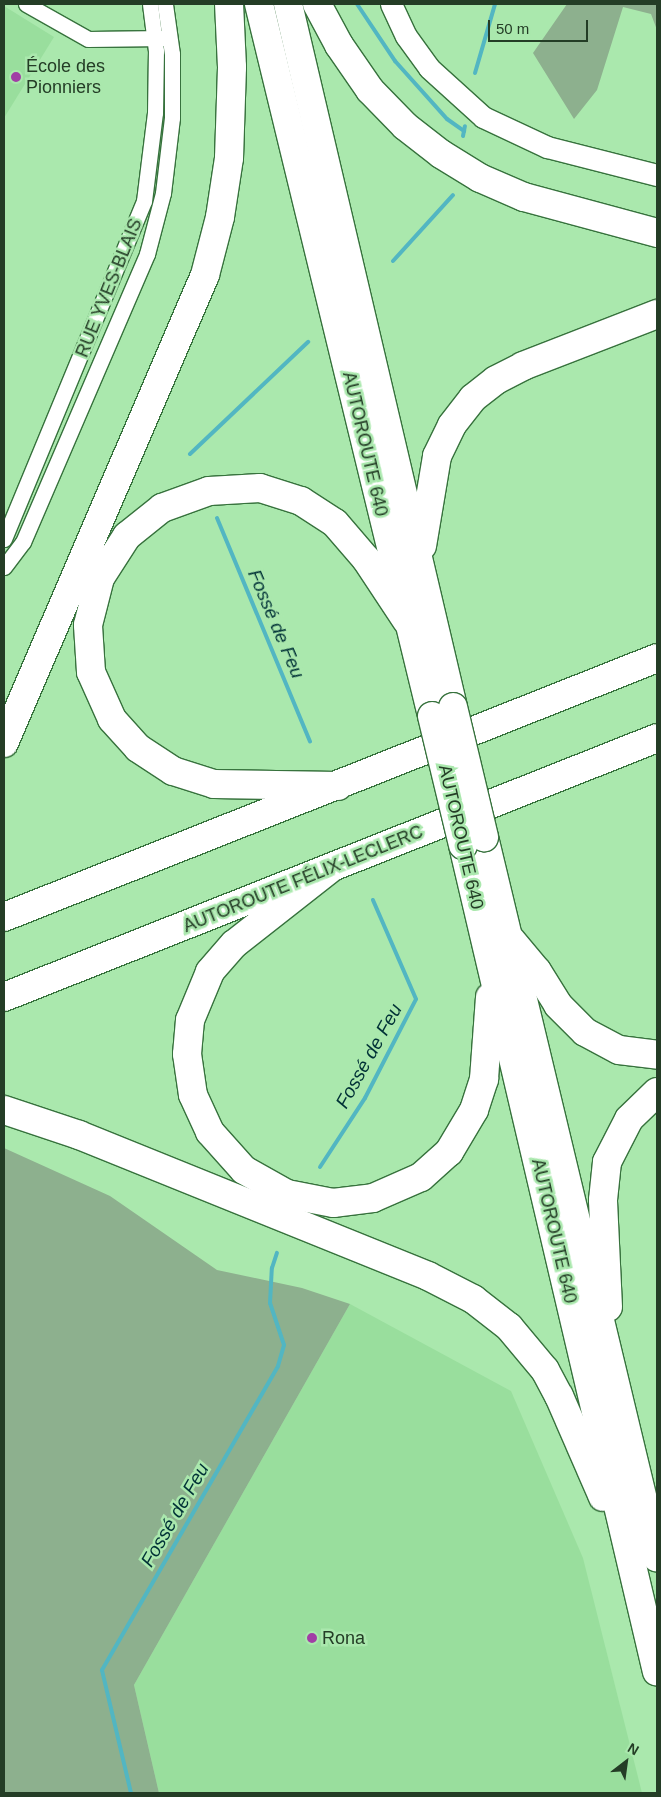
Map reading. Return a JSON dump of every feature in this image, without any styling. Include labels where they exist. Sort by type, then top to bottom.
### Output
[{"type":"highway","points":[[4,743],[176,346],[208,266],[224,197],[230,144],[232,67],[229,4]]},
{"type":"highway","name":"AUTOROUTE 640","points":[[259,4],[407,621],[442,712]]},
{"type":"highway","name":"AUTOROUTE 640","points":[[288,4],[420,563],[442,712],[473,841],[492,970],[644,1560]]},
{"type":"highway","points":[[317,4],[338,45],[370,90],[405,126],[441,154],[480,178],[524,197],[657,234]]},
{"type":"highway","points":[[420,563],[438,456],[452,424],[473,398],[523,366],[657,314]]},
{"type":"highway","points":[[338,786],[214,784],[173,771],[138,748],[112,719],[91,672],[88,625],[100,578],[127,536],[162,508],[208,491],[260,488],[300,501],[335,523],[366,558],[407,621]]},
{"type":"highway","points":[[4,917],[657,658]]},
{"type":"highway","name":"AUTOROUTE FÉLIX-LECLERC","points":[[4,997],[653,740]]},
{"type":"highway","name":"AUTOROUTE 640","points":[[473,841],[508,936],[608,1353],[644,1560],[657,1672]]},
{"type":"highway","points":[[331,868],[234,944],[210,972],[190,1020],[187,1042],[189,1075],[203,1119],[227,1154],[264,1184],[311,1200],[359,1201],[409,1184],[440,1161],[468,1123],[481,1088],[492,970]]},
{"type":"highway","points":[[508,936],[537,971],[558,1005],[585,1032],[619,1050],[657,1055]]},
{"type":"highway","points":[[608,1353],[603,1200],[607,1162],[629,1119],[657,1092]]},
{"type":"highway","points":[[4,1110],[79,1135],[428,1276],[485,1307],[529,1348],[552,1382],[644,1560]]},
{"type":"street","points":[[26,4],[88,39],[155,39],[171,37]]},
{"type":"street","name":"RUE YVES-BLAIS","points":[[4,539],[144,201],[154,133],[155,39],[150,4]]},
{"type":"street","name":"RUE YVES-BLAIS","points":[[4,567],[23,542],[146,254],[161,200],[169,155],[173,100],[171,37],[165,4]]},
{"type":"street","points":[[391,4],[406,36],[429,68],[483,117],[547,147],[657,175]]},
{"type":"shaded area","points":[[567,4],[657,4],[657,30],[651,14],[623,7],[597,90],[574,119],[533,53]]},
{"type":"shaded area","name":"École des Pionniers","points":[[4,6],[54,37],[4,118]]},
{"type":"shaded area","points":[[4,1148],[110,1196],[217,1270],[302,1288],[350,1304],[134,1685],[159,1793],[4,1793]]},
{"type":"shaded area","points":[[350,1304],[511,1391],[583,1558],[642,1793],[159,1793],[134,1685]]},
{"type":"waterway","points":[[357,4],[395,61],[447,119],[464,131]]},
{"type":"waterway","name":"Fossé de Feu","points":[[475,73],[495,4]]},
{"type":"waterway","name":"Fossé de Feu","points":[[463,136],[465,126]]},
{"type":"waterway","name":"Fossé de Feu","points":[[393,261],[453,195]]},
{"type":"waterway","name":"Fossé de Feu","points":[[190,454],[308,342]]},
{"type":"waterway","name":"Fossé de Feu","points":[[217,518],[310,741]]},
{"type":"waterway","name":"Fossé de Feu","points":[[320,1167],[365,1098],[416,999],[373,900]]},
{"type":"waterway","name":"Fossé de Feu","points":[[131,1793],[102,1670],[278,1366],[284,1345],[270,1303],[272,1268],[277,1253]]},
{"type":"place","name":"École des Pionniers","points":[[16,77]]},
{"type":"place","name":"Rona","points":[[312,1638]]}]
